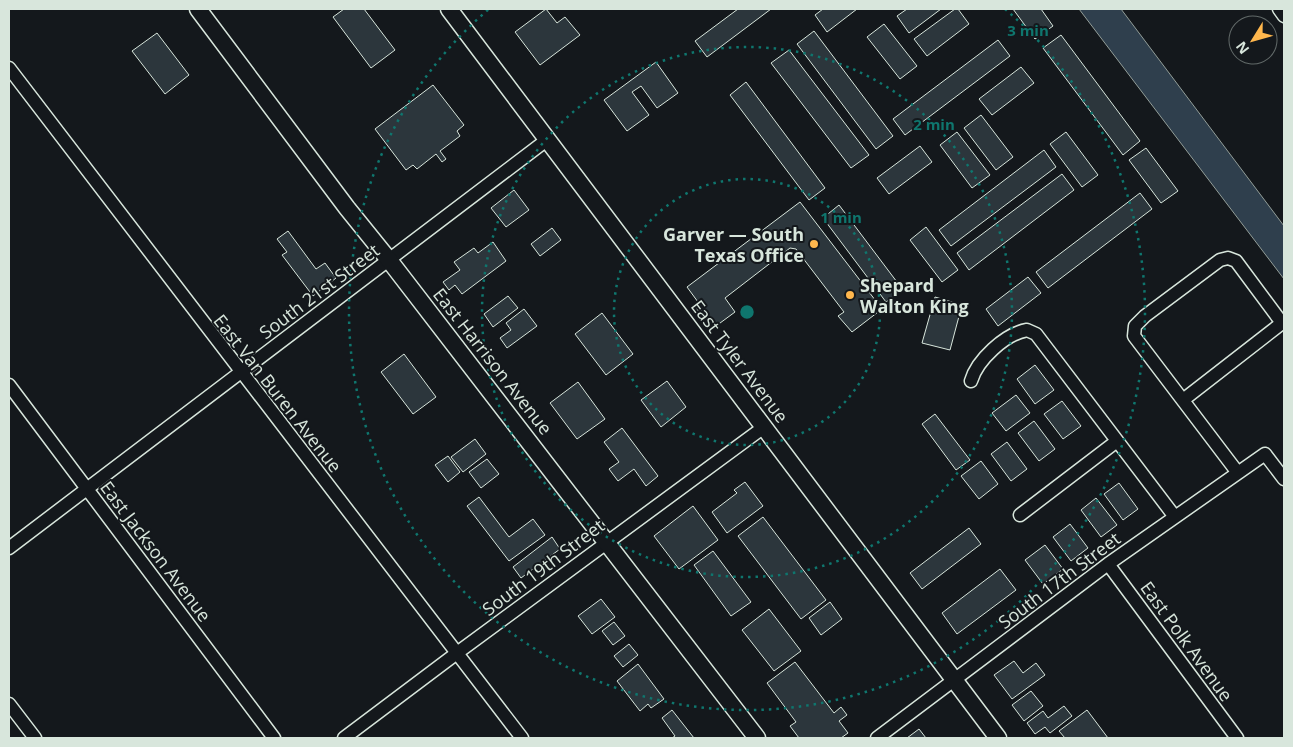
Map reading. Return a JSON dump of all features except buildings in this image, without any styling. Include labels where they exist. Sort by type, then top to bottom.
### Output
[{"type":"main road","name":"East Harrison Avenue","points":[[198,9],[347,208],[607,541],[756,738]]},
{"type":"main road","name":"East Tyler Avenue","points":[[449,9],[998,738]]},
{"type":"street","points":[[1279,9],[1284,16]]},
{"type":"street","name":"East Van Buren Avenue","points":[[9,68],[522,738]]},
{"type":"street","name":"South 21st Street","points":[[9,548],[548,139]]},
{"type":"street","points":[[1183,400],[1282,323],[1236,262],[1228,258],[1220,260],[1135,326],[1134,336],[1238,473]]},
{"type":"street","points":[[972,381],[979,363],[1013,336],[1027,330],[1036,334],[1175,517]]},
{"type":"street","name":"East Jackson Avenue","points":[[9,385],[274,738]]},
{"type":"street","name":"South 19th Street","points":[[344,738],[764,426]]},
{"type":"street","points":[[1020,515],[1117,441]]},
{"type":"street","name":"South 17th Street","points":[[877,738],[1108,564],[1265,454],[1284,479]]},
{"type":"street","name":"East Polk Avenue","points":[[1108,564],[1237,738]]},
{"type":"street","points":[[9,704],[34,738]]},
{"type":"water","points":[[1079,9],[1121,9],[1284,226],[1284,279]]},
{"type":"place","name":"Garver — South Texas Office","points":[[814,244]]},
{"type":"place","name":"Shepard Walton King","points":[[850,295]]}]
